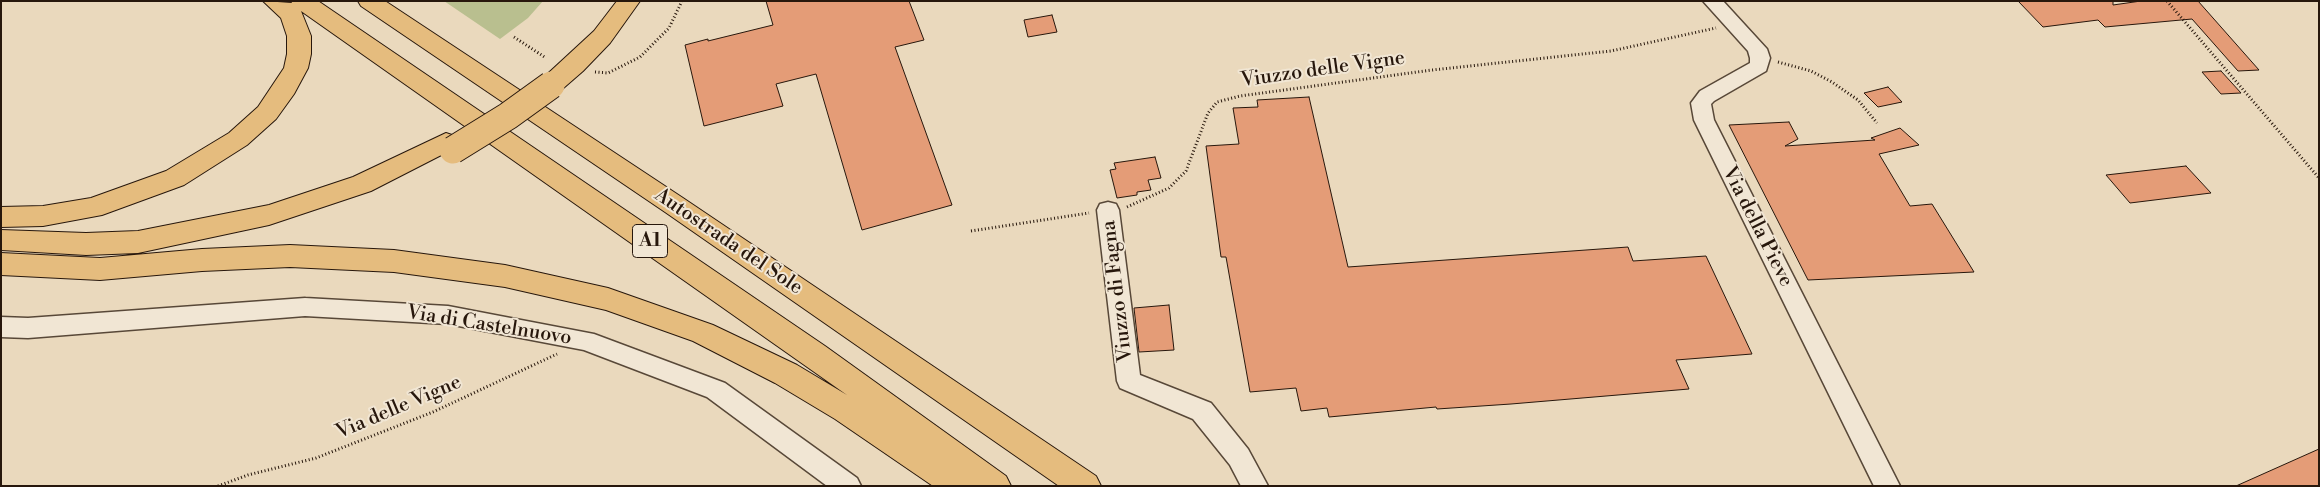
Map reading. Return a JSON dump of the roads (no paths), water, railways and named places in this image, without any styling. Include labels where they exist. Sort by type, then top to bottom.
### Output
[{"type":"highway","points":[[1,217],[44,216],[92,208],[176,178],[238,139],[267,113],[285,88],[296,68],[299,54],[298,36],[291,14],[274,1]]},
{"type":"highway","name":"A1","points":[[302,1],[815,355],[995,486]]},
{"type":"highway","name":"Autostrada del Sole","points":[[369,1],[658,194],[1085,486]]},
{"type":"highway","points":[[398,1],[418,15],[414,31]]},
{"type":"highway","points":[[1,240],[86,244],[138,242],[269,216],[362,184],[450,146],[508,116],[545,74],[568,55],[614,1]]},
{"type":"highway","points":[[545,74],[574,65],[602,37],[629,1]]},
{"type":"highway","points":[[44,266],[166,251],[218,241],[270,227],[365,193],[406,176],[450,146]]},
{"type":"highway","points":[[1,264],[100,269],[202,260],[290,256],[394,261],[505,276],[608,299],[703,333],[786,374],[846,410],[959,486]]},
{"type":"street","name":"Via della Pieve","points":[[1712,1],[1757,49],[1760,61],[1759,66],[1749,73],[1707,96],[1702,103],[1704,120],[1887,486]]},
{"type":"street","name":"Viuzzo di Fagna","points":[[1108,210],[1129,381],[1202,411],[1239,457],[1255,486]]},
{"type":"street","name":"Via di Castelnuovo","points":[[1,327],[28,328],[305,307],[448,315],[586,341],[716,390],[848,486]]}]
